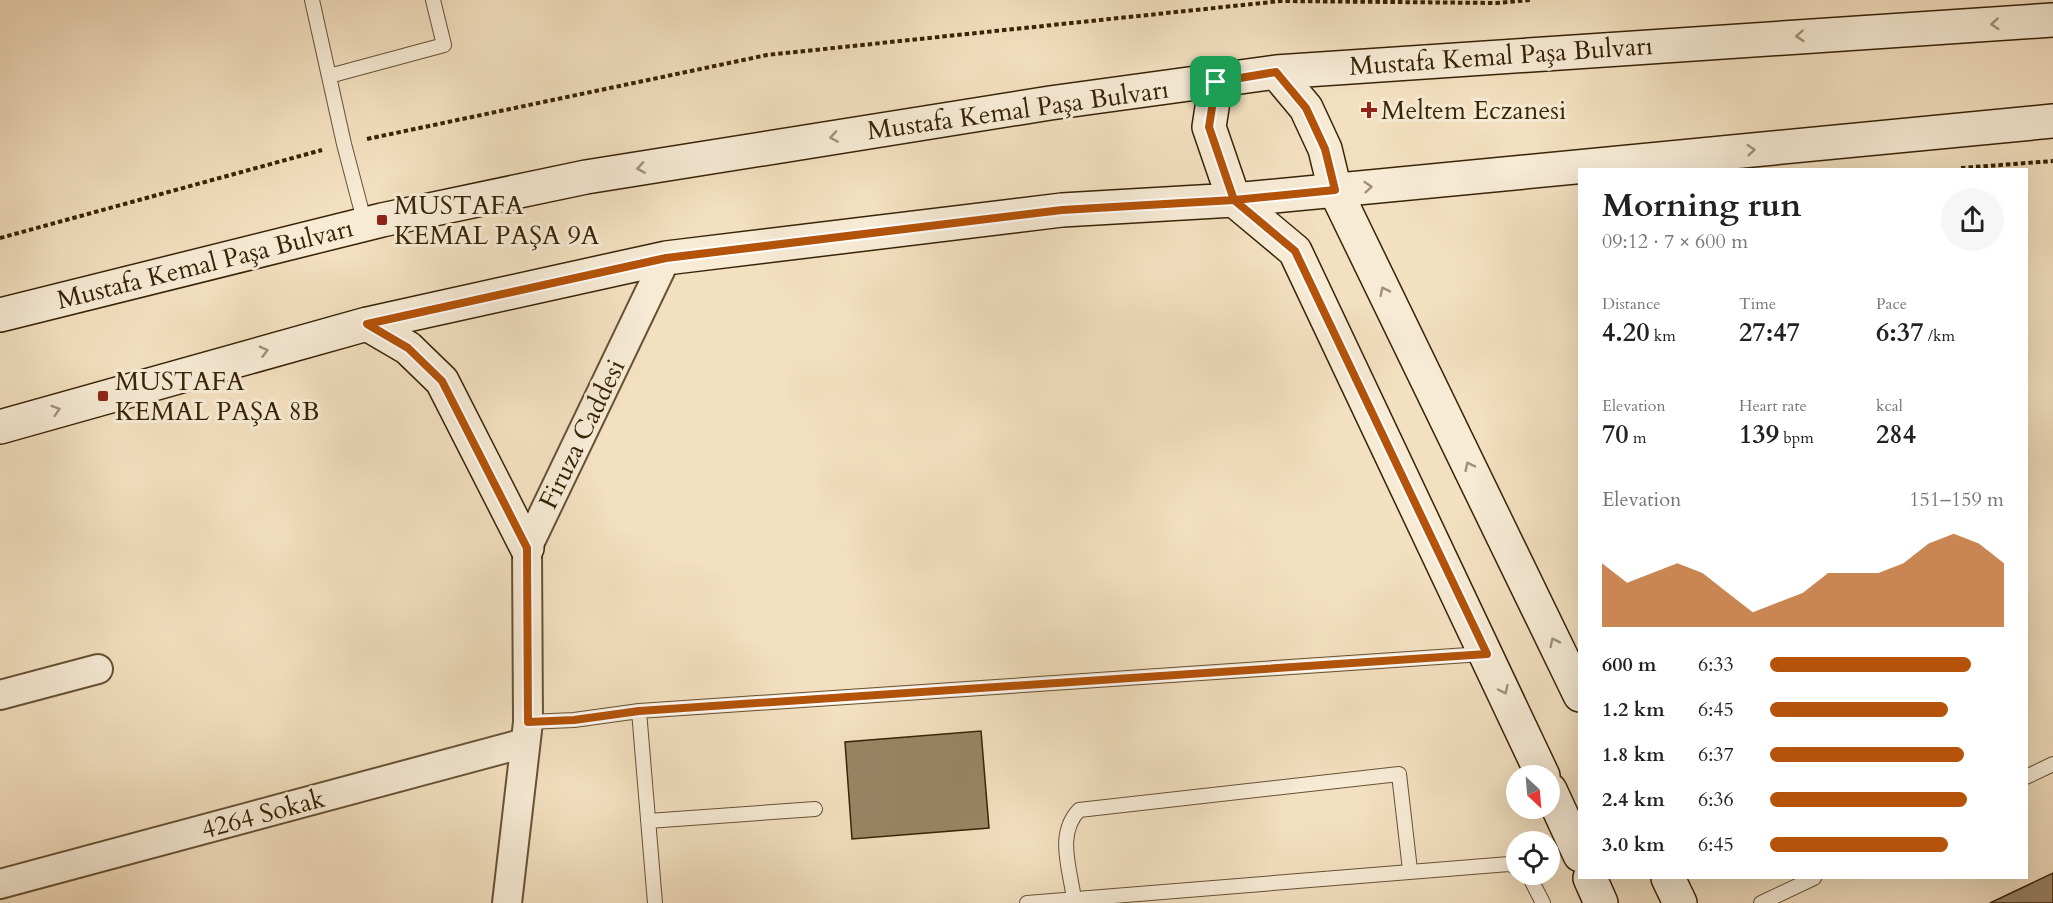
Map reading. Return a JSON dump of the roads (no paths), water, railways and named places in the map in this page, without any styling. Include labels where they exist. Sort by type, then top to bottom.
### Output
[{"type":"main road","name":"Mustafa Kemal Paşa Bulvarı","points":[[0,315],[365,224],[586,177],[1050,103],[1276,72],[2053,20]]},
{"type":"main road","points":[[1276,72],[1306,108],[1325,149],[1335,190],[1578,690]]},
{"type":"main road","points":[[1216,82],[1209,127],[1234,200],[1295,251],[1538,765]]},
{"type":"main road","points":[[0,426],[367,324],[666,258],[1062,210],[1234,200],[2053,121]]},
{"type":"main road","points":[[367,324],[408,348],[442,381],[527,548]]},
{"type":"main road","points":[[1560,812],[1578,851]]},
{"type":"main road","points":[[1590,879],[1601,903]]},
{"type":"main road","points":[[1668,879],[1680,903]]},
{"type":"street","name":"Firuza Caddesi","points":[[507,903],[527,733],[527,548],[666,258]]},
{"type":"street","points":[[0,695],[98,669]]},
{"type":"street","name":"4264 Sokak","points":[[0,884],[527,733]]},
{"type":"lane","points":[[312,0],[344,144],[365,224]]},
{"type":"lane","points":[[329,76],[444,45],[433,0]]},
{"type":"lane","points":[[527,733],[574,720],[639,711],[1487,654]]},
{"type":"lane","points":[[639,711],[655,903]]},
{"type":"lane","points":[[2028,776],[2053,764]]},
{"type":"lane","points":[[1074,899],[1065,833],[1070,820],[1079,810],[1399,774],[1410,870]]},
{"type":"lane","points":[[648,821],[815,809]]},
{"type":"lane","points":[[1027,903],[1410,870],[1506,864]]},
{"type":"lane","points":[[1761,903],[1784,898],[1812,879]]},
{"type":"lane","points":[[1533,885],[1543,903]]},
{"type":"place","name":"Meltem Eczanesi","points":[[1369,110]]},
{"type":"place","name":"MUSTAFA KEMAL PAŞA 9A","points":[[382,220]]},
{"type":"place","name":"MUSTAFA KEMAL PAŞA 8B","points":[[103,396]]}]
